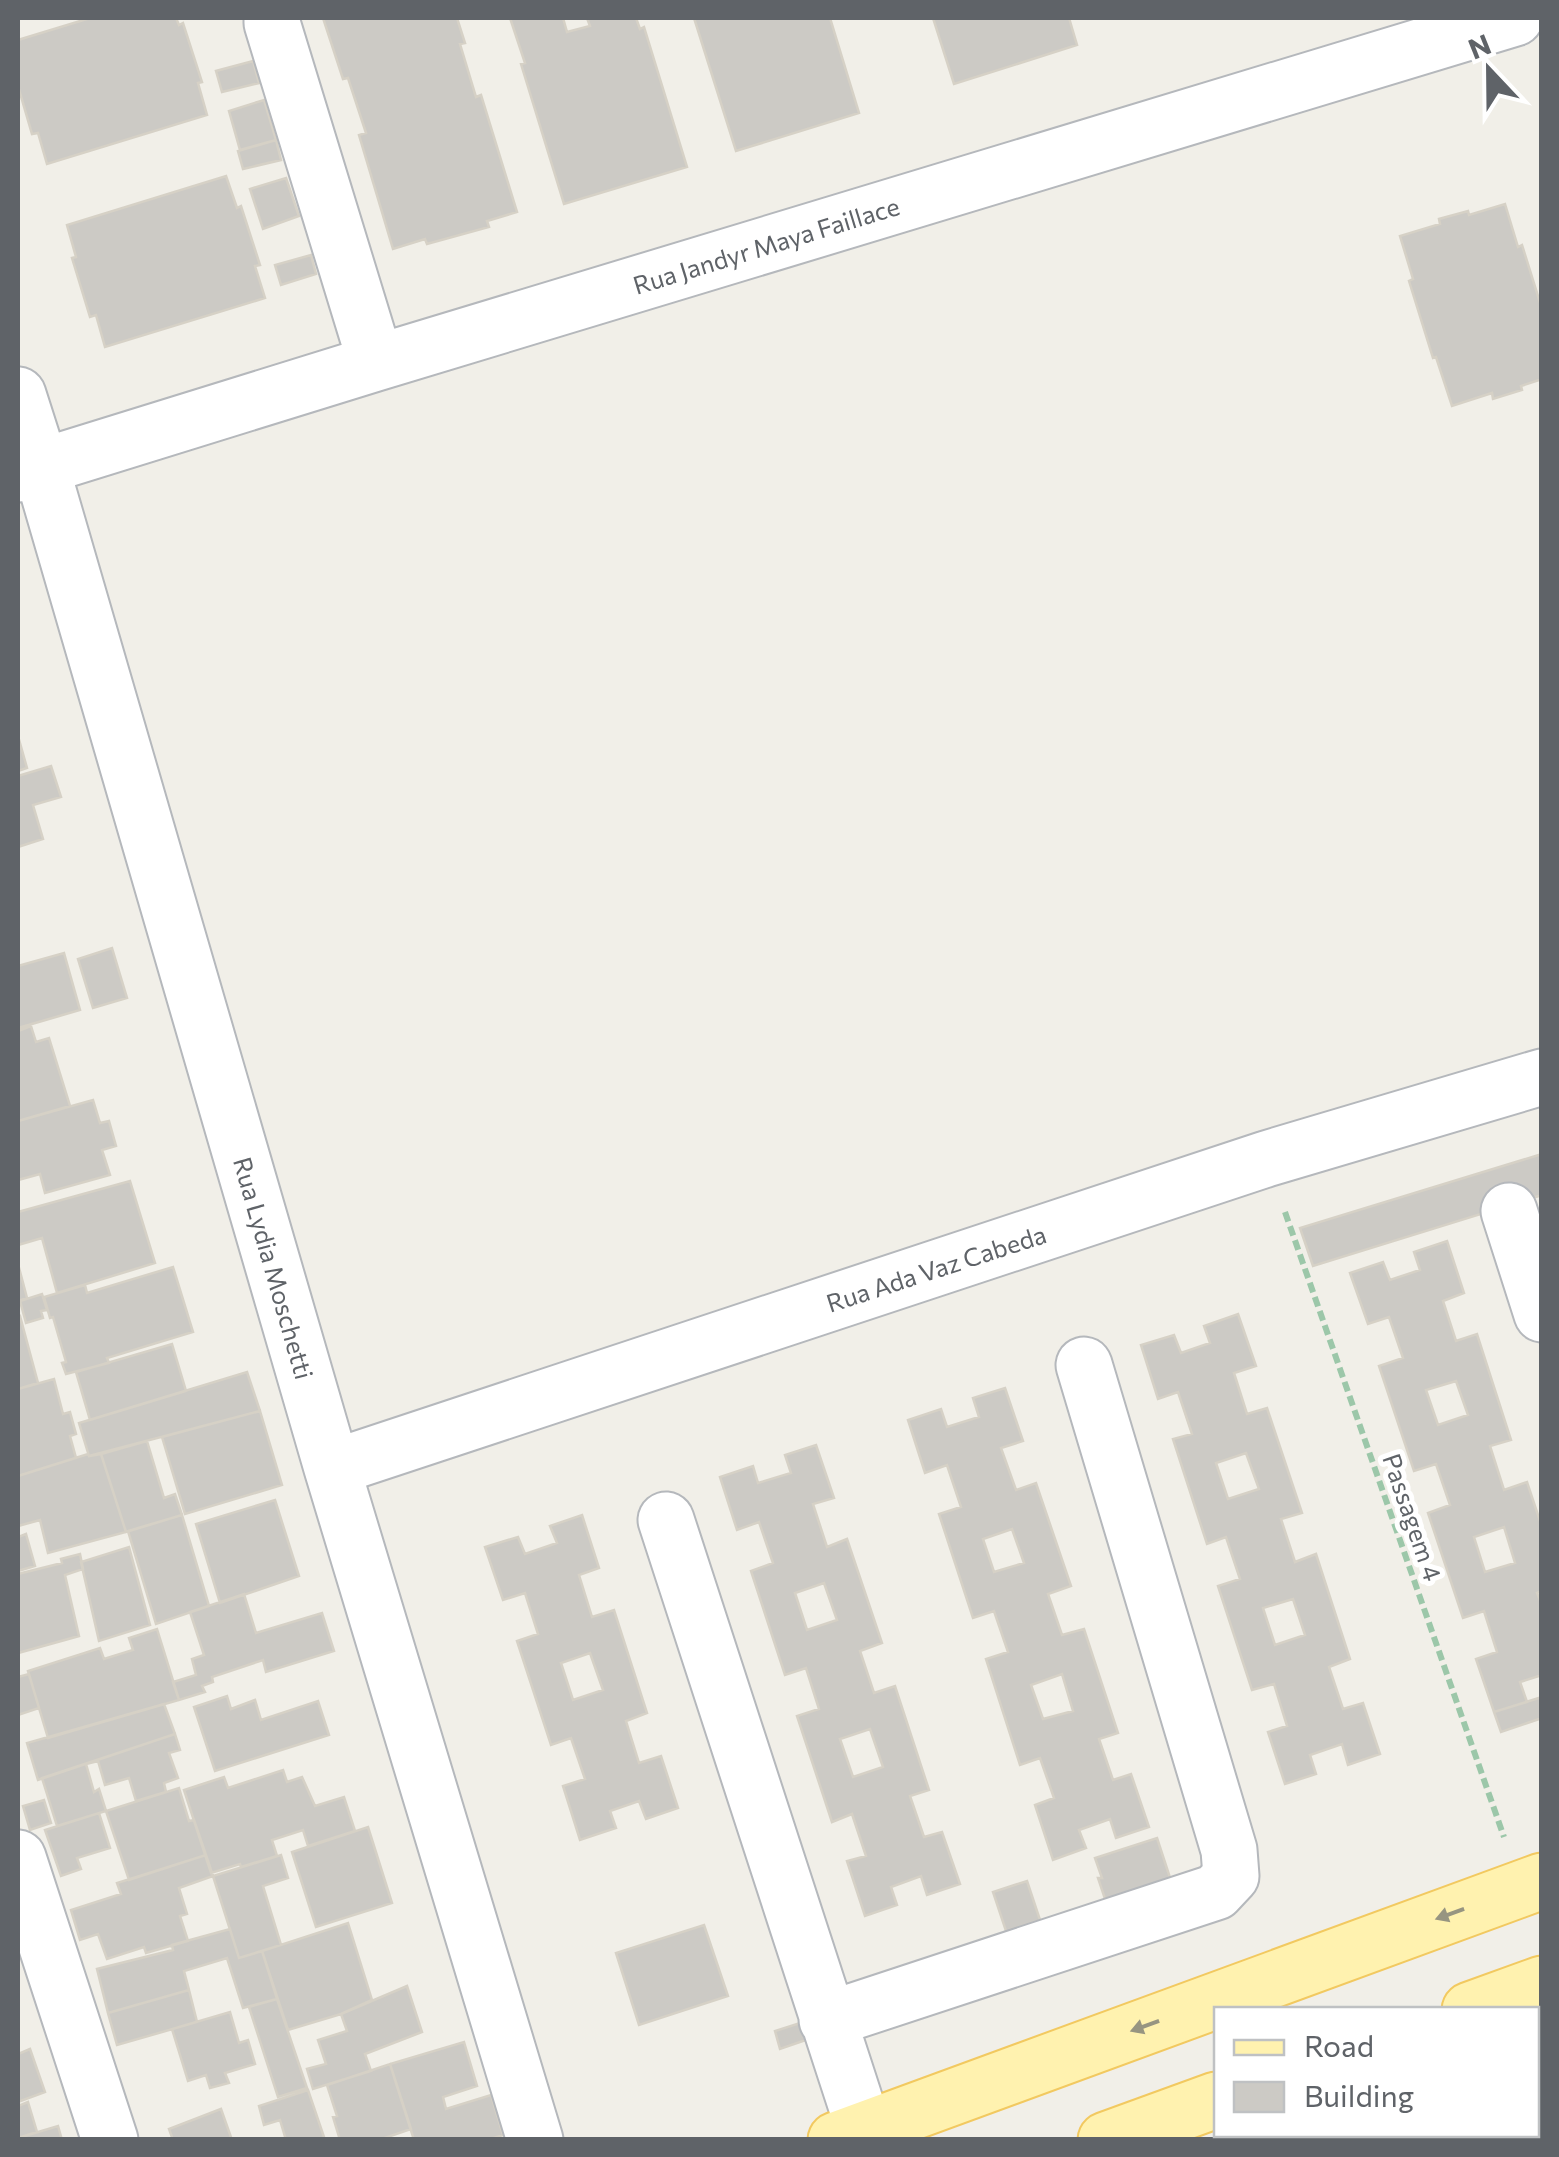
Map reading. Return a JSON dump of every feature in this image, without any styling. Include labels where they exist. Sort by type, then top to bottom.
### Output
[{"type":"main road","points":[[850,2134],[1532,1884]]},
{"type":"main road","points":[[1478,2007],[1542,1984]]},
{"type":"main road","points":[[1106,2140],[1214,2101]]},
{"type":"street","points":[[272,18],[376,363]]},
{"type":"street","name":"Rua Jandyr Maya Faillace","points":[[30,470],[1490,21]]},
{"type":"street","name":"Rua Lydia Moschetti","points":[[18,394],[30,470],[535,2140]]},
{"type":"street","name":"Rua Ada Vaz Cabeda","points":[[332,1468],[1266,1159],[1542,1077]]},
{"type":"street","points":[[1509,1211],[1542,1314]]},
{"type":"street","points":[[828,2020],[1216,1892],[1231,1876],[1229,1850],[1084,1365]]},
{"type":"street","points":[[666,1520],[828,2020],[850,2134]]},
{"type":"street","points":[[18,1858],[110,2140]]},
{"type":"path","name":"Passagem 4","points":[[1266,1159],[1532,1884]]},
{"type":"building","points":[[90,18],[176,18],[179,25],[183,23],[202,82],[198,83],[207,115],[47,164],[38,133],[32,134],[18,86],[18,40]]},
{"type":"building","points":[[323,18],[457,18],[465,43],[460,44],[476,97],[481,95],[517,212],[487,221],[489,227],[393,249],[359,135],[366,133]]},
{"type":"building","points":[[510,18],[563,18],[567,32],[590,26],[587,18],[636,18],[640,29],[644,27],[687,167],[564,204]]},
{"type":"building","points":[[694,18],[830,18],[859,113],[736,151]]},
{"type":"building","points":[[933,18],[1069,18],[1077,45],[954,84]]},
{"type":"building","points":[[253,61],[259,83],[222,92],[216,71]]},
{"type":"building","points":[[264,100],[276,140],[240,150],[229,111]]},
{"type":"building","points":[[276,140],[281,160],[243,169],[238,151]]},
{"type":"building","points":[[226,176],[237,208],[241,206],[260,265],[255,266],[265,298],[105,347],[96,315],[90,317],[72,258],[76,257],[67,225]]},
{"type":"building","points":[[286,178],[299,216],[263,229],[250,189]]},
{"type":"building","points":[[1505,204],[1542,309],[1542,379],[1493,399],[1492,393],[1452,406],[1409,281],[1413,279],[1400,236],[1440,224],[1439,219]]},
{"type":"building","points":[[311,255],[316,274],[281,285],[275,265]]},
{"type":"building","points":[[18,736],[27,768],[18,771]]},
{"type":"building","points":[[51,766],[61,797],[33,805],[43,839],[18,847],[18,776]]},
{"type":"building","points":[[112,948],[127,998],[93,1008],[78,959]]},
{"type":"building","points":[[64,953],[80,1010],[18,1028],[18,966]]},
{"type":"building","points":[[31,1026],[36,1042],[49,1038],[70,1106],[18,1121],[18,1031]]},
{"type":"building","points":[[93,1100],[100,1123],[109,1121],[116,1146],[102,1150],[110,1175],[45,1193],[40,1174],[18,1180],[18,1121]]},
{"type":"building","points":[[1542,1154],[1542,1195],[1313,1266],[1300,1228]]},
{"type":"building","points":[[130,1181],[155,1263],[57,1293],[42,1238],[18,1245],[18,1212]]},
{"type":"building","points":[[1447,1241],[1464,1293],[1443,1301],[1456,1341],[1477,1334],[1511,1440],[1490,1446],[1504,1490],[1527,1482],[1542,1527],[1542,1591],[1537,1593],[1542,1605],[1542,1675],[1520,1682],[1527,1702],[1494,1712],[1476,1659],[1497,1652],[1484,1611],[1463,1618],[1428,1513],[1450,1505],[1436,1464],[1414,1471],[1379,1366],[1403,1358],[1389,1317],[1368,1324],[1350,1273],[1383,1262],[1390,1280],[1420,1270],[1414,1252]],"holes":[[[1456,1381],[1468,1415],[1438,1425],[1426,1390]],[[1504,1527],[1515,1563],[1485,1572],[1474,1537]]]},
{"type":"building","points":[[18,1264],[27,1298],[18,1301]]},
{"type":"building","points":[[173,1267],[193,1332],[107,1358],[109,1363],[66,1374],[62,1363],[66,1362],[44,1297],[85,1285],[87,1293]]},
{"type":"building","points":[[42,1294],[47,1310],[41,1311],[43,1318],[26,1323],[20,1301]]},
{"type":"building","points":[[1238,1314],[1256,1366],[1234,1373],[1247,1414],[1267,1408],[1302,1513],[1281,1519],[1295,1562],[1316,1554],[1350,1659],[1329,1667],[1343,1709],[1363,1703],[1380,1754],[1348,1765],[1342,1744],[1310,1755],[1316,1774],[1285,1784],[1268,1732],[1287,1726],[1274,1684],[1252,1690],[1218,1586],[1240,1579],[1226,1537],[1207,1544],[1173,1439],[1192,1434],[1178,1392],[1158,1399],[1141,1345],[1174,1335],[1181,1353],[1210,1343],[1204,1326]],"holes":[[[1246,1453],[1259,1489],[1228,1499],[1216,1463]],[[1293,1599],[1305,1635],[1275,1645],[1263,1608]]]},
{"type":"building","points":[[18,1317],[38,1383],[18,1389]]},
{"type":"building","points":[[172,1344],[186,1391],[90,1420],[76,1372]]},
{"type":"building","points":[[247,1372],[260,1411],[89,1456],[79,1423]]},
{"type":"building","points":[[54,1379],[63,1414],[70,1412],[76,1434],[70,1436],[76,1458],[18,1476],[18,1389]]},
{"type":"building","points":[[1005,1388],[1023,1441],[1001,1448],[1016,1490],[1036,1483],[1071,1586],[1048,1594],[1062,1635],[1084,1629],[1118,1733],[1099,1739],[1113,1780],[1131,1774],[1149,1827],[1116,1838],[1110,1819],[1079,1830],[1086,1848],[1053,1860],[1035,1805],[1054,1798],[1040,1758],[1020,1765],[986,1659],[1008,1652],[994,1611],[973,1618],[939,1514],[961,1507],[947,1465],[925,1473],[908,1420],[941,1409],[947,1427],[979,1417],[973,1398]],"holes":[[[1012,1529],[1024,1563],[994,1572],[983,1539]],[[1062,1674],[1073,1711],[1043,1719],[1031,1685]]]},
{"type":"building","points":[[260,1411],[282,1485],[185,1514],[162,1437]]},
{"type":"building","points":[[147,1441],[164,1498],[175,1494],[182,1515],[126,1532],[101,1454]]},
{"type":"building","points":[[816,1445],[834,1498],[813,1504],[827,1547],[847,1539],[882,1643],[860,1651],[874,1693],[895,1686],[929,1790],[910,1796],[924,1837],[942,1832],[960,1884],[927,1895],[921,1876],[891,1887],[897,1905],[865,1916],[847,1861],[866,1856],[852,1814],[832,1822],[797,1716],[819,1709],[806,1668],[785,1675],[751,1571],[773,1563],[759,1522],[737,1530],[720,1477],[753,1466],[758,1483],[791,1473],[785,1455]],"holes":[[[824,1583],[837,1620],[807,1630],[795,1593]],[[870,1729],[883,1767],[853,1777],[840,1739]]]},
{"type":"building","points":[[88,1454],[101,1454],[126,1532],[48,1553],[40,1520],[18,1526],[18,1476]]},
{"type":"building","points":[[275,1500],[299,1576],[220,1603],[196,1524]]},
{"type":"building","points":[[182,1515],[209,1606],[156,1624],[128,1531]]},
{"type":"building","points":[[582,1515],[599,1568],[579,1575],[592,1617],[614,1610],[647,1713],[626,1721],[639,1763],[661,1756],[678,1808],[646,1819],[639,1801],[610,1811],[616,1828],[580,1840],[563,1786],[585,1779],[571,1738],[551,1745],[517,1641],[538,1634],[525,1593],[503,1600],[485,1547],[518,1537],[525,1554],[557,1543],[550,1526]],"holes":[[[590,1653],[603,1690],[573,1700],[561,1663]]]},
{"type":"building","points":[[26,1534],[35,1566],[18,1571],[18,1537]]},
{"type":"building","points":[[129,1547],[150,1625],[99,1641],[81,1562]]},
{"type":"building","points":[[80,1554],[83,1569],[65,1575],[79,1636],[18,1653],[18,1574],[62,1563],[61,1559]]},
{"type":"building","points":[[244,1594],[256,1633],[322,1613],[334,1651],[266,1672],[263,1660],[212,1677],[213,1682],[202,1686],[205,1692],[179,1700],[173,1682],[196,1675],[192,1659],[204,1655],[190,1612]]},
{"type":"building","points":[[157,1629],[179,1700],[48,1738],[28,1671],[100,1648],[104,1659],[133,1650],[129,1638]]},
{"type":"building","points":[[29,1674],[39,1708],[18,1715],[18,1677]]},
{"type":"building","points":[[227,1696],[231,1709],[255,1700],[261,1720],[318,1701],[329,1735],[215,1771],[194,1707]]},
{"type":"building","points":[[1542,1697],[1542,1718],[1501,1732],[1494,1712]]},
{"type":"building","points":[[164,1704],[175,1734],[38,1780],[27,1743]]},
{"type":"building","points":[[175,1734],[180,1750],[169,1753],[178,1778],[164,1783],[166,1792],[136,1801],[129,1778],[105,1785],[98,1761],[86,1764],[94,1792],[99,1789],[106,1811],[57,1826],[42,1778]]},
{"type":"building","points":[[283,1770],[287,1782],[302,1777],[315,1806],[344,1797],[355,1831],[308,1846],[303,1830],[272,1840],[277,1856],[211,1873],[184,1790],[224,1777],[228,1788]]},
{"type":"building","points":[[179,1788],[189,1821],[194,1820],[206,1855],[129,1880],[106,1811]]},
{"type":"building","points":[[44,1800],[51,1823],[30,1830],[23,1806]]},
{"type":"building","points":[[99,1813],[110,1848],[77,1858],[81,1869],[61,1876],[45,1830]]},
{"type":"building","points":[[368,1827],[392,1903],[316,1927],[292,1852]]},
{"type":"building","points":[[1157,1838],[1175,1893],[1110,1914],[1095,1858]]},
{"type":"building","points":[[206,1855],[213,1876],[179,1888],[187,1914],[180,1916],[188,1941],[146,1953],[144,1947],[107,1959],[98,1934],[80,1940],[71,1910],[121,1894],[117,1883]]},
{"type":"building","points":[[281,1855],[288,1878],[263,1886],[281,1945],[239,1958],[213,1876]]},
{"type":"building","points":[[1027,1881],[1040,1920],[1006,1931],[993,1892]]},
{"type":"building","points":[[348,1923],[372,2000],[288,2030],[262,1951]]},
{"type":"building","points":[[704,1925],[728,1996],[639,2025],[616,1953]]},
{"type":"building","points":[[230,1929],[239,1958],[262,1951],[277,1999],[243,2008],[227,1958],[184,1971],[189,1990],[108,2013],[97,1969],[173,1950],[172,1945]]},
{"type":"building","points":[[407,1986],[422,2032],[365,2054],[371,2071],[313,2089],[307,2069],[326,2064],[318,2040],[347,2031],[341,2014]]},
{"type":"building","points":[[189,1990],[197,2022],[117,2045],[108,2013]]},
{"type":"building","points":[[277,1999],[307,2088],[278,2097],[249,2007]]},
{"type":"building","points":[[230,2012],[239,2043],[248,2040],[255,2064],[225,2073],[229,2083],[210,2088],[206,2075],[188,2081],[172,2029]]},
{"type":"building","points":[[800,2023],[806,2040],[780,2049],[775,2031]]},
{"type":"building","points":[[464,2042],[477,2086],[443,2097],[446,2109],[491,2095],[503,2135],[495,2140],[414,2140],[390,2064]]},
{"type":"building","points":[[30,2049],[45,2092],[18,2102],[18,2054]]},
{"type":"building","points":[[390,2064],[411,2129],[379,2140],[340,2140],[327,2085]]},
{"type":"building","points":[[308,2090],[325,2140],[286,2140],[280,2120],[264,2125],[259,2106]]},
{"type":"building","points":[[28,2102],[37,2132],[18,2138],[18,2106]]},
{"type":"building","points":[[221,2109],[232,2140],[173,2140],[169,2129]]},
{"type":"building","points":[[58,2126],[62,2140],[18,2140],[18,2138]]}]
